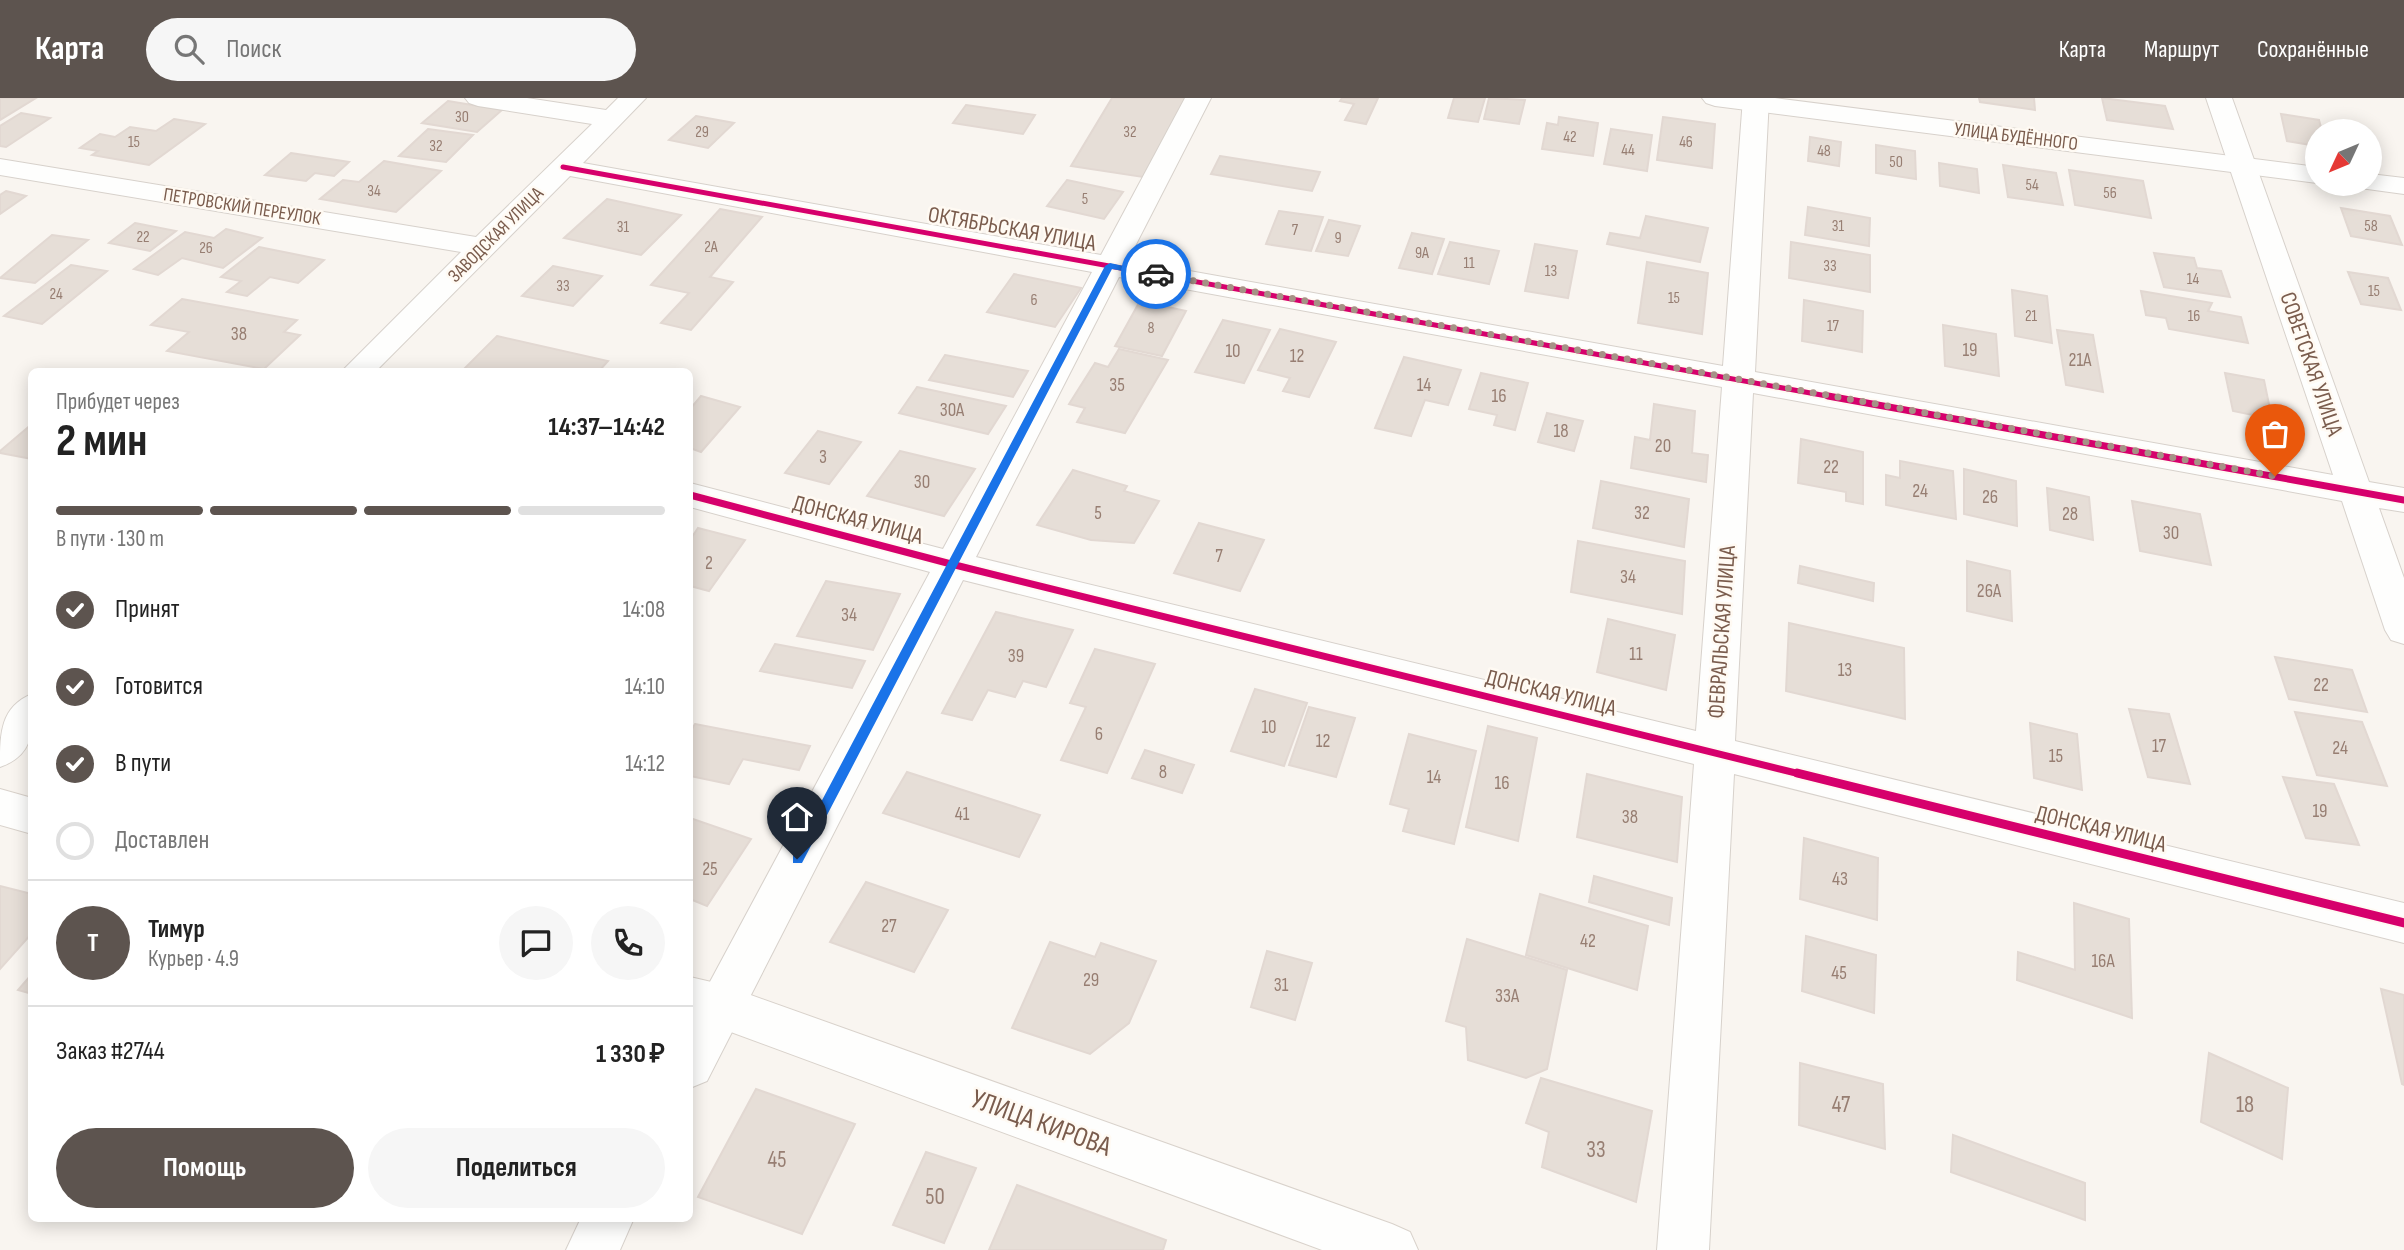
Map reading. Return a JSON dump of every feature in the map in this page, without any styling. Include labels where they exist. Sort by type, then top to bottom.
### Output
[{"type":"street","points":[[478,98],[612,119]]},
{"type":"street","name":"ЗАВОДСКАЯ УЛИЦА","points":[[361,368],[633,98]]},
{"type":"street","points":[[693,1052],[705,1002],[951,564],[1198,98]]},
{"type":"street","name":"УЛИЦА БУДЁННОГО","points":[[1715,98],[1756,101],[2305,174]]},
{"type":"street","name":"СОВЕТСКАЯ УЛИЦА","points":[[2218,98],[2404,630]]},
{"type":"street","name":"ФЕВРАЛЬСКАЯ УЛИЦА","points":[[1683,1250],[1756,101]]},
{"type":"street","name":"ПЕТРОВСКИЙ ПЕРЕУЛОК","points":[[0,167],[485,247]]},
{"type":"street","name":"ОКТЯБРЬСКАЯ УЛИЦА","points":[[563,167],[2404,500]]},
{"type":"street","points":[[2382,183],[2404,186]]},
{"type":"street","name":"ДОНСКАЯ УЛИЦА","points":[[693,496],[951,564],[2404,923]]},
{"type":"street","points":[[0,750],[28,715]]},
{"type":"street","points":[[0,807],[28,815]]},
{"type":"street","name":"УЛИЦА КИРОВА","points":[[705,1002],[1392,1250]]},
{"type":"street","points":[[592,1250],[607,1222]]},
{"type":"building","points":[[0,98],[36,98],[0,120]]},
{"type":"building","points":[[1112,98],[1187,98],[1143,177],[1071,166]]},
{"type":"building","points":[[1342,98],[1378,98],[1366,124],[1345,120],[1354,104],[1340,101]]},
{"type":"building","points":[[1454,98],[1485,98],[1478,122],[1448,118]]},
{"type":"building","points":[[1489,98],[1525,100],[1519,124],[1484,119]]},
{"type":"building","points":[[1979,98],[2034,98],[2035,110],[1980,102]]},
{"type":"building","points":[[2102,98],[2165,106],[2173,129],[2107,120]]},
{"type":"building","points":[[448,101],[502,110],[477,132],[422,123]]},
{"type":"building","points":[[966,105],[1035,115],[1023,134],[953,123]]},
{"type":"building","points":[[21,113],[50,118],[6,147],[0,146],[0,126]]},
{"type":"building","points":[[2281,114],[2313,119],[2305,119],[2305,144],[2287,141]]},
{"type":"building","points":[[696,116],[734,123],[708,148],[669,140]]},
{"type":"building","points":[[1559,117],[1598,123],[1593,156],[1542,149],[1547,123],[1558,125]]},
{"type":"building","points":[[1663,117],[1715,124],[1712,168],[1657,160]]},
{"type":"building","points":[[174,119],[205,124],[149,165],[92,155],[98,151],[80,148],[100,134],[115,137],[130,127],[156,131]]},
{"type":"building","points":[[428,129],[473,135],[446,162],[399,156]]},
{"type":"building","points":[[1611,129],[1652,135],[1647,171],[1604,164]]},
{"type":"building","points":[[1810,137],[1841,142],[1839,166],[1808,161]]},
{"type":"building","points":[[1876,145],[1915,151],[1916,179],[1876,173]]},
{"type":"building","points":[[291,153],[349,162],[334,176],[315,173],[306,181],[265,175]]},
{"type":"building","points":[[1220,156],[1320,172],[1312,191],[1211,174]]},
{"type":"building","points":[[384,161],[441,171],[396,212],[320,199],[343,180],[359,182]]},
{"type":"building","points":[[1939,163],[1977,169],[1979,193],[1940,186]]},
{"type":"building","points":[[2003,165],[2056,173],[2063,205],[2008,197]]},
{"type":"building","points":[[2069,170],[2143,181],[2151,218],[2075,205]]},
{"type":"building","points":[[1067,180],[1123,192],[1104,219],[1047,206]]},
{"type":"building","points":[[6,191],[26,196],[0,214],[0,195]]},
{"type":"building","points":[[607,199],[681,215],[641,255],[564,238]]},
{"type":"building","points":[[1808,207],[1870,218],[1869,246],[1805,235]]},
{"type":"building","points":[[2341,208],[2390,216],[2402,245],[2351,236]]},
{"type":"building","points":[[720,209],[762,217],[710,277],[733,282],[691,330],[661,323],[689,293],[651,285]]},
{"type":"building","points":[[1279,211],[1323,217],[1311,251],[1266,244]]},
{"type":"building","points":[[1646,216],[1708,228],[1700,262],[1607,244],[1610,233],[1640,238]]},
{"type":"building","points":[[1329,220],[1360,226],[1348,256],[1316,251]]},
{"type":"building","points":[[135,223],[176,231],[150,251],[109,243]]},
{"type":"building","points":[[226,229],[262,238],[223,268],[182,258],[158,275],[134,269],[185,232],[214,238]]},
{"type":"building","points":[[1412,233],[1444,239],[1432,274],[1399,268]]},
{"type":"building","points":[[52,235],[88,240],[35,283],[0,278]]},
{"type":"building","points":[[1450,242],[1499,251],[1489,284],[1438,274]]},
{"type":"building","points":[[1791,242],[1870,255],[1870,292],[1789,278]]},
{"type":"building","points":[[1535,244],[1577,251],[1568,298],[1525,291]]},
{"type":"building","points":[[259,247],[324,260],[298,283],[270,277],[247,296],[227,292],[241,281],[221,277]]},
{"type":"building","points":[[2154,253],[2194,258],[2197,268],[2221,271],[2230,297],[2164,287]]},
{"type":"building","points":[[1647,262],[1708,273],[1702,334],[1638,323]]},
{"type":"building","points":[[71,265],[107,271],[42,324],[4,316]]},
{"type":"building","points":[[553,266],[602,276],[573,306],[522,296]]},
{"type":"building","points":[[2348,272],[2388,278],[2401,310],[2361,304]]},
{"type":"building","points":[[1014,274],[1081,288],[1055,327],[987,312]]},
{"type":"building","points":[[2012,290],[2047,296],[2052,343],[2015,336]]},
{"type":"building","points":[[2141,291],[2212,303],[2208,311],[2241,317],[2248,343],[2169,329],[2166,318],[2146,315]]},
{"type":"building","points":[[182,299],[297,320],[284,332],[300,335],[265,368],[259,368],[167,351],[189,332],[151,325]]},
{"type":"building","points":[[1804,300],[1863,311],[1862,352],[1802,341]]},
{"type":"building","points":[[1140,301],[1186,311],[1162,356],[1115,346]]},
{"type":"building","points":[[1223,320],[1270,330],[1244,383],[1195,372]]},
{"type":"building","points":[[1943,325],[1996,334],[1999,376],[1945,366]]},
{"type":"building","points":[[1280,329],[1336,342],[1309,397],[1283,391],[1290,378],[1258,370]]},
{"type":"building","points":[[2057,330],[2093,335],[2103,392],[2066,385]]},
{"type":"building","points":[[497,336],[608,361],[602,368],[465,368]]},
{"type":"building","points":[[1119,349],[1168,360],[1125,433],[1077,422],[1085,408],[1069,404],[1095,363],[1108,367]]},
{"type":"building","points":[[945,355],[1028,371],[1013,397],[929,380]]},
{"type":"building","points":[[1404,357],[1461,370],[1448,405],[1425,400],[1411,436],[1375,428]]},
{"type":"building","points":[[1481,373],[1528,383],[1515,430],[1494,425],[1497,415],[1469,409]]},
{"type":"building","points":[[2225,373],[2264,380],[2272,419],[2233,411]]},
{"type":"building","points":[[917,387],[1006,406],[988,434],[899,413]]},
{"type":"building","points":[[701,396],[740,407],[701,452],[693,449],[693,405]]},
{"type":"building","points":[[1654,404],[1695,411],[1692,453],[1708,455],[1706,482],[1631,468],[1635,437],[1650,440]]},
{"type":"building","points":[[1547,413],[1583,421],[1574,451],[1538,442]]},
{"type":"building","points":[[28,427],[28,458],[0,451]]},
{"type":"building","points":[[818,431],[861,442],[829,484],[785,473]]},
{"type":"building","points":[[1801,439],[1863,452],[1863,504],[1846,501],[1846,492],[1798,483]]},
{"type":"building","points":[[900,451],[975,469],[944,516],[867,496]]},
{"type":"building","points":[[1900,461],[1953,471],[1956,519],[1886,505],[1886,475],[1900,478]]},
{"type":"building","points":[[1964,469],[2016,481],[2017,526],[1964,514]]},
{"type":"building","points":[[1073,470],[1127,486],[1124,491],[1159,501],[1134,543],[1091,540],[1037,525]]},
{"type":"building","points":[[1601,481],[1689,499],[1684,547],[1593,528]]},
{"type":"building","points":[[2047,488],[2089,497],[2093,540],[2050,530]]},
{"type":"building","points":[[2132,501],[2200,514],[2211,565],[2140,551]]},
{"type":"building","points":[[1199,523],[1264,540],[1240,591],[1174,573]]},
{"type":"building","points":[[698,528],[745,540],[709,591],[693,587],[693,536]]},
{"type":"building","points":[[1578,541],[1685,561],[1682,614],[1571,592]]},
{"type":"building","points":[[1967,561],[2010,571],[2012,621],[1967,611]]},
{"type":"building","points":[[1800,566],[1874,583],[1873,601],[1798,583]]},
{"type":"building","points":[[826,581],[900,594],[873,650],[797,636]]},
{"type":"building","points":[[996,612],[1073,630],[1046,687],[1023,681],[1015,697],[988,690],[972,720],[942,713]]},
{"type":"building","points":[[1608,619],[1675,635],[1666,690],[1597,672]]},
{"type":"building","points":[[1789,623],[1904,648],[1905,719],[1786,691]]},
{"type":"building","points":[[775,644],[865,661],[852,688],[760,671]]},
{"type":"building","points":[[1095,649],[1155,664],[1107,773],[1061,760],[1086,707],[1070,703]]},
{"type":"building","points":[[2275,657],[2352,670],[2367,712],[2289,699]]},
{"type":"building","points":[[1255,689],[1307,703],[1284,766],[1231,751]]},
{"type":"building","points":[[1309,707],[1355,718],[1336,777],[1289,765]]},
{"type":"building","points":[[2129,709],[2169,714],[2190,784],[2148,777]]},
{"type":"building","points":[[2295,712],[2362,722],[2387,786],[2317,775]]},
{"type":"building","points":[[2030,723],[2077,734],[2082,790],[2034,778]]},
{"type":"building","points":[[695,724],[810,746],[799,770],[743,759],[729,784],[693,777]]},
{"type":"building","points":[[1488,726],[1537,738],[1518,841],[1466,827]]},
{"type":"building","points":[[1409,734],[1476,751],[1454,844],[1403,831],[1409,809],[1390,804]]},
{"type":"building","points":[[1145,750],[1194,765],[1182,793],[1132,778]]},
{"type":"building","points":[[907,772],[1040,815],[1019,857],[883,813]]},
{"type":"building","points":[[1587,774],[1682,797],[1677,862],[1577,837]]},
{"type":"building","points":[[2283,777],[2334,784],[2359,845],[2306,838]]},
{"type":"building","points":[[693,819],[751,839],[707,906],[693,900]]},
{"type":"building","points":[[1804,838],[1878,858],[1877,920],[1800,899]]},
{"type":"building","points":[[1594,876],[1672,898],[1669,925],[1589,902]]},
{"type":"building","points":[[866,882],[948,910],[914,972],[830,942]]},
{"type":"building","points":[[0,886],[28,893],[28,938],[0,969]]},
{"type":"building","points":[[1540,894],[1648,926],[1637,990],[1526,955]]},
{"type":"building","points":[[2074,903],[2129,919],[2132,1018],[2017,980],[2018,952],[2075,970]]},
{"type":"building","points":[[1806,936],[1876,955],[1874,1013],[1802,991]]},
{"type":"building","points":[[1467,939],[1567,970],[1547,1069],[1526,1078],[1468,1060],[1466,1027],[1446,1021]]},
{"type":"building","points":[[1050,942],[1095,957],[1101,943],[1156,961],[1129,1023],[1090,1054],[1012,1028]]},
{"type":"building","points":[[1267,951],[1312,963],[1295,1020],[1251,1007]]},
{"type":"building","points":[[28,979],[28,993],[18,990]]},
{"type":"building","points":[[2381,989],[2404,995],[2404,1085],[2402,1084]]},
{"type":"building","points":[[2209,1053],[2288,1088],[2282,1159],[2201,1122]]},
{"type":"building","points":[[1800,1063],[1883,1084],[1885,1149],[1799,1125]]},
{"type":"building","points":[[1541,1078],[1652,1111],[1636,1202],[1542,1167],[1549,1132],[1526,1123]]},
{"type":"building","points":[[756,1089],[855,1124],[802,1234],[698,1197]]},
{"type":"building","points":[[1953,1135],[2085,1183],[2085,1220],[1951,1172]]},
{"type":"building","points":[[926,1152],[976,1168],[944,1243],[893,1225]]},
{"type":"building","points":[[1017,1185],[1166,1240],[1163,1250],[989,1250]]},
{"type":"cycle path","points":[[563,167],[2404,500]]},
{"type":"cycle path","points":[[693,496],[951,564],[2404,923]]},
{"type":"way so far","points":[[1156,274],[2275,476]]},
{"type":"route","points":[[797,859],[1110,266],[1156,274]]}]
